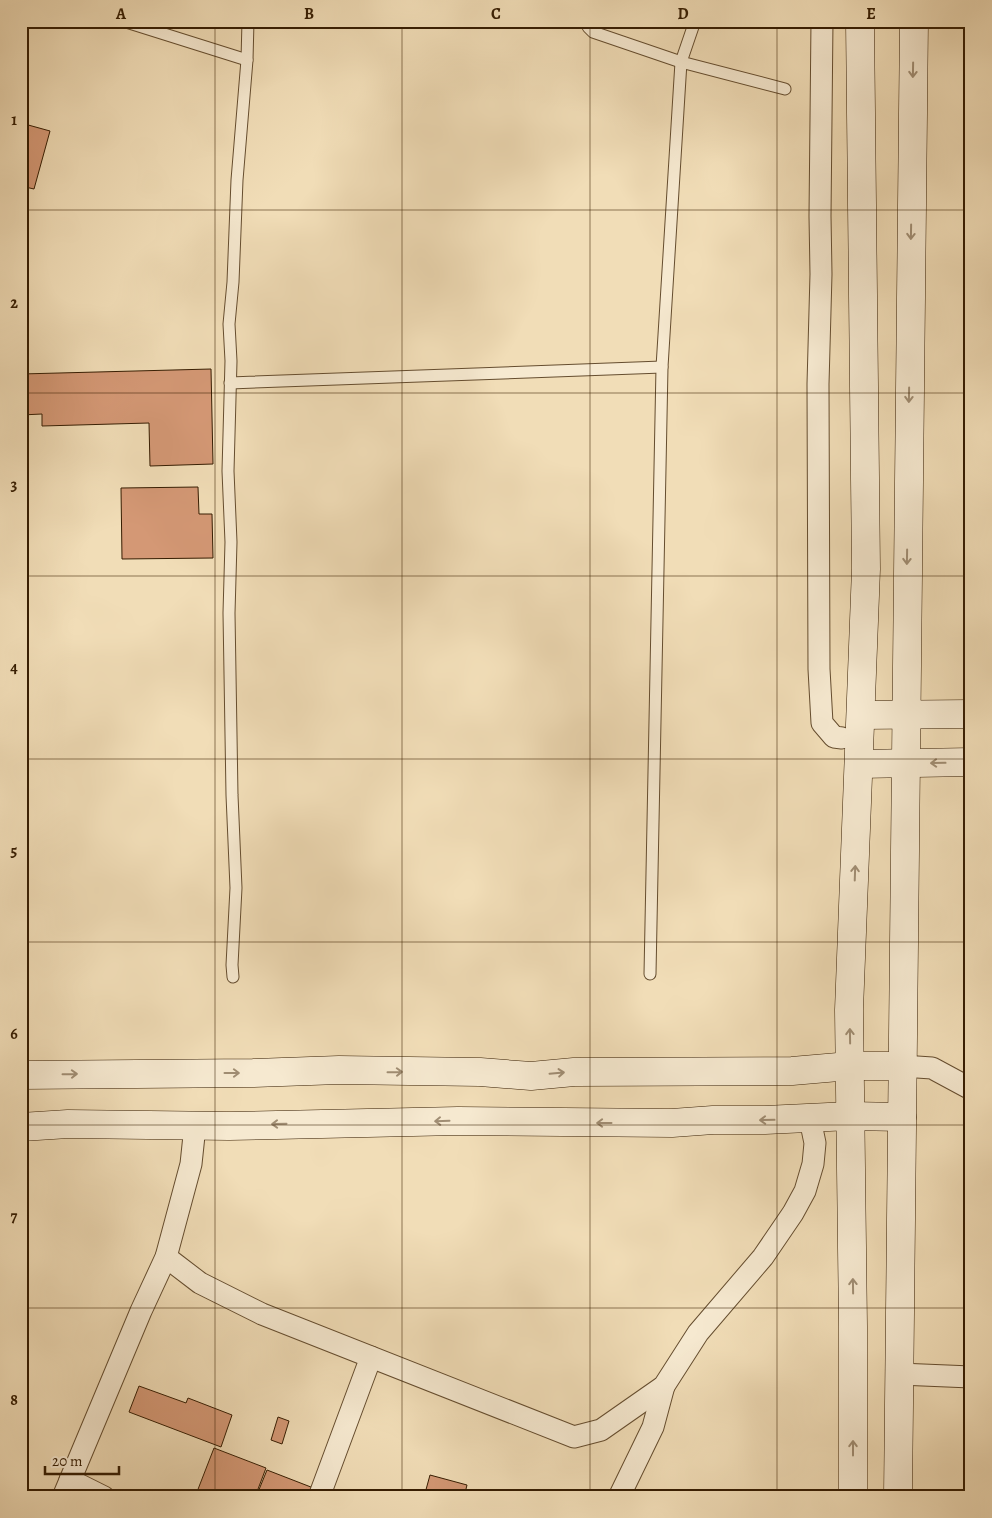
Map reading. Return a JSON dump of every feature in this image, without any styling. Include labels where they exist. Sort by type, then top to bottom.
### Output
[{"type":"street","points":[[822,21],[821,274],[818,374],[819,669],[822,723],[834,737],[842,738],[859,764]]},
{"type":"street","points":[[852,1497],[853,1326],[849,1010],[866,569],[860,21]]},
{"type":"street","points":[[898,1497],[914,21]]},
{"type":"street","points":[[861,715],[971,714]]},
{"type":"street","points":[[842,738],[861,715]]},
{"type":"street","points":[[859,764],[971,762]]},
{"type":"street","points":[[21,1075],[253,1073],[339,1070],[480,1072],[531,1076],[574,1072],[792,1071],[850,1066],[902,1066],[932,1068],[971,1089]]},
{"type":"street","points":[[21,1127],[68,1124],[195,1126],[458,1121],[672,1123],[850,1116],[902,1118]]},
{"type":"street","points":[[619,1497],[653,1427],[664,1386],[698,1333],[763,1256],[793,1213],[805,1191],[813,1164],[815,1143],[810,1119]]},
{"type":"street","points":[[104,1497],[66,1488],[166,1257],[191,1164],[195,1126]]},
{"type":"street","points":[[166,1257],[200,1283],[262,1314],[574,1437],[601,1430],[664,1386]]},
{"type":"street","points":[[320,1497],[371,1357]]},
{"type":"street","points":[[899,1374],[971,1377]]},
{"type":"lane","points":[[124,21],[247,60]]},
{"type":"lane","points":[[233,977],[236,888],[232,795],[229,613],[231,576],[228,479],[231,361],[229,324],[248,21]]},
{"type":"lane","points":[[588,21],[588,27],[593,32],[681,62],[785,90]]},
{"type":"lane","points":[[650,974],[662,366],[681,62],[694,21]]},
{"type":"lane","points":[[230,383],[662,366]]},
{"type":"building","points":[[21,123],[50,131],[34,189],[21,186]]},
{"type":"building","points":[[21,205],[24,205],[25,344],[21,344]]},
{"type":"building","points":[[211,369],[213,464],[150,466],[149,423],[42,426],[42,414],[21,415],[21,374]]},
{"type":"building","points":[[198,487],[199,514],[212,514],[213,558],[122,559],[121,488]]},
{"type":"building","points":[[139,1386],[186,1403],[188,1398],[232,1415],[221,1447],[129,1412]]},
{"type":"building","points":[[278,1417],[289,1421],[282,1444],[271,1440]]},
{"type":"building","points":[[214,1448],[266,1468],[255,1497],[195,1497]]},
{"type":"building","points":[[267,1470],[316,1489],[313,1497],[256,1497]]},
{"type":"building","points":[[430,1475],[467,1485],[464,1497],[424,1497]]}]
